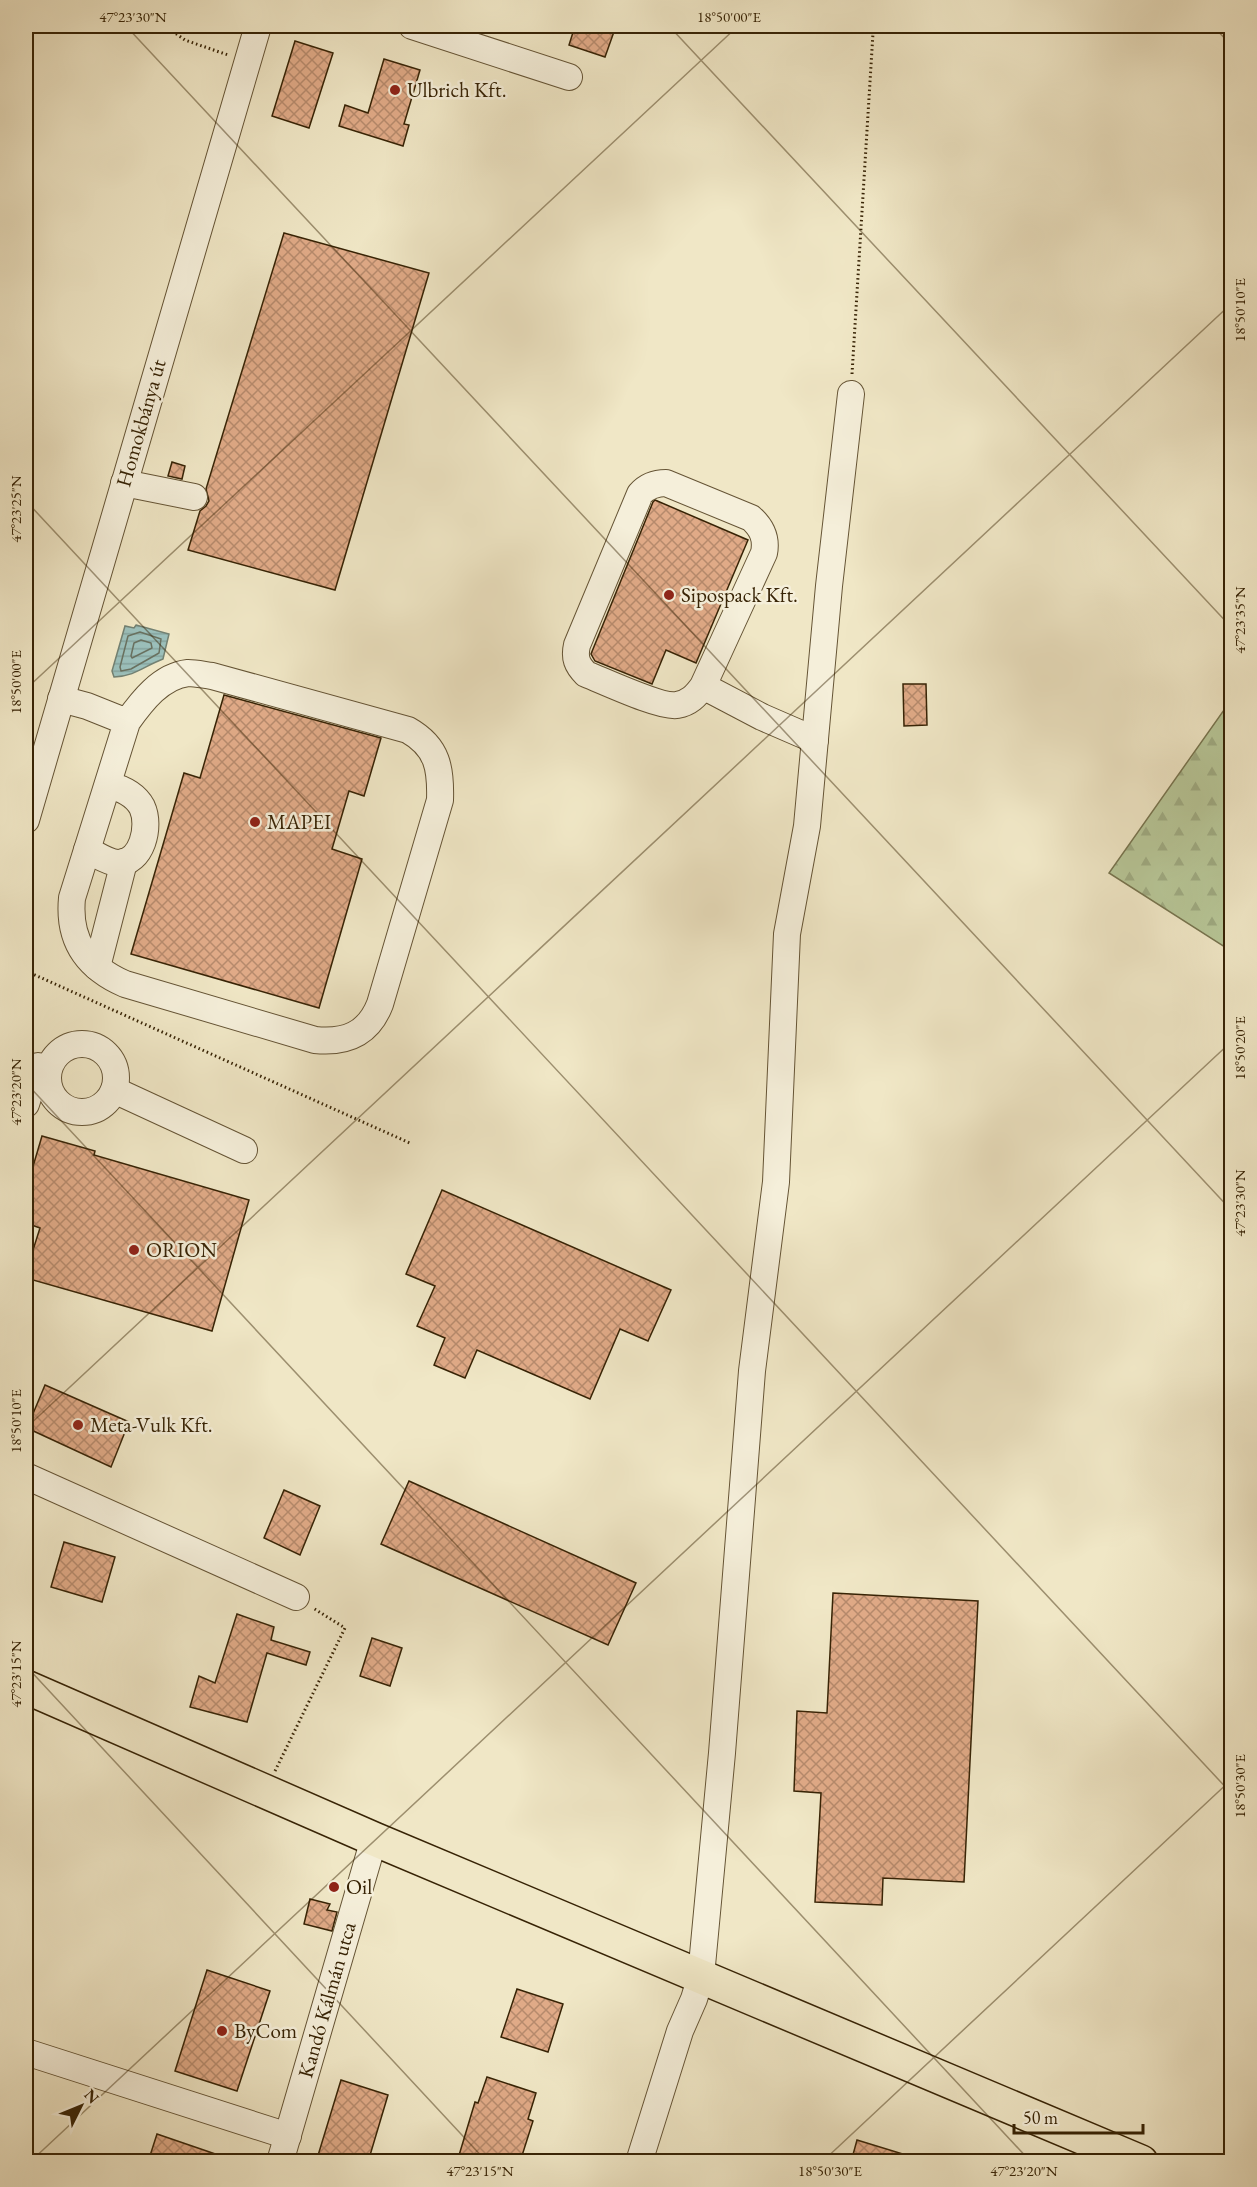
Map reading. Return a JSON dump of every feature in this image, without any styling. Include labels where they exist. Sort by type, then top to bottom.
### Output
[{"type":"main road","points":[[26,1687],[374,1839],[1141,2162]]},
{"type":"street","name":"Homokbánya út","points":[[26,820],[258,26]]},
{"type":"street","points":[[412,26],[569,77]]},
{"type":"street","points":[[639,2162],[680,2031],[701,1976],[723,1741],[752,1371],[776,1182],[787,934],[807,826],[829,586],[851,394]]},
{"type":"street","points":[[124,483],[194,497]]},
{"type":"street","points":[[658,483],[666,483],[751,518],[765,537],[764,553],[703,686],[688,702],[668,706],[586,674],[575,659],[577,645],[640,494],[658,483]]},
{"type":"street","points":[[190,673],[212,676],[408,730],[421,737],[437,761],[441,773],[440,801],[377,1014],[356,1035],[332,1042],[315,1040],[125,984],[97,968],[77,942],[70,915],[72,898],[127,722],[141,702],[160,686],[171,679],[190,673]]},
{"type":"street","points":[[703,686],[762,717],[815,740]]},
{"type":"street","points":[[61,699],[87,706],[127,722]]},
{"type":"street","points":[[87,850],[111,862],[124,862],[136,855],[141,848],[145,817],[141,806],[122,788],[108,784]]},
{"type":"street","points":[[97,968],[124,862]]},
{"type":"street","points":[[26,1104],[37,1066],[52,1059],[68,1046],[79,1043],[100,1048],[108,1055],[114,1064],[116,1075],[114,1090],[104,1104],[95,1110],[74,1111],[64,1107],[56,1100],[47,1080],[37,1066]]},
{"type":"street","points":[[114,1090],[244,1150]]},
{"type":"street","points":[[26,1476],[296,1597]]},
{"type":"street","name":"Kandó Kálmán utca","points":[[280,2162],[374,1839]]},
{"type":"street","points":[[26,2052],[288,2136]]},
{"type":"path","points":[[165,26],[185,40],[247,62]]},
{"type":"path","points":[[853,26],[873,33]]},
{"type":"path","points":[[851,394],[873,33],[871,26]]},
{"type":"path","points":[[26,971],[412,1144]]},
{"type":"path","points":[[268,1793],[276,1767],[345,1628],[296,1597]]},
{"type":"green space","points":[[1231,700],[1231,951],[1109,873]]},
{"type":"water","points":[[136,625],[169,634],[163,659],[134,673],[114,677],[112,671],[125,626],[134,628]]},
{"type":"building","points":[[575,26],[616,26],[605,57],[569,45]]},
{"type":"building","points":[[295,41],[333,53],[309,128],[272,116]]},
{"type":"building","points":[[384,59],[420,70],[404,124],[409,125],[403,146],[339,126],[345,105],[368,113]]},
{"type":"building","points":[[284,233],[429,273],[335,590],[188,550],[200,511],[209,501],[206,489]]},
{"type":"building","points":[[172,462],[185,466],[182,479],[168,476]]},
{"type":"building","name":"Sipospack Kft.","points":[[655,500],[748,540],[696,663],[666,650],[652,684],[595,661],[591,654]]},
{"type":"building","points":[[903,684],[926,684],[927,725],[904,726]]},
{"type":"building","name":"MAPEI","points":[[224,695],[381,738],[364,796],[349,791],[332,849],[362,859],[319,1008],[131,954],[184,773],[200,778]]},
{"type":"building","name":"ORION","points":[[42,1136],[95,1151],[94,1155],[249,1200],[212,1331],[26,1278],[40,1228],[26,1223],[26,1190]]},
{"type":"building","points":[[442,1190],[671,1290],[648,1341],[620,1329],[590,1399],[477,1350],[465,1378],[434,1365],[445,1338],[417,1326],[435,1286],[406,1274]]},
{"type":"building","name":"Meta-Vulk Kft.","points":[[45,1385],[129,1422],[111,1467],[27,1428]]},
{"type":"building","points":[[409,1481],[636,1583],[608,1645],[381,1544]]},
{"type":"building","points":[[284,1490],[320,1506],[300,1555],[264,1538]]},
{"type":"building","points":[[64,1542],[115,1557],[102,1602],[51,1587]]},
{"type":"building","points":[[833,1593],[978,1601],[964,1882],[883,1878],[882,1905],[815,1902],[821,1793],[794,1791],[797,1711],[827,1713]]},
{"type":"building","points":[[237,1614],[274,1627],[271,1640],[310,1652],[306,1665],[267,1653],[247,1722],[190,1707],[199,1676],[215,1683]]},
{"type":"building","points":[[372,1638],[402,1648],[390,1686],[360,1676]]},
{"type":"building","points":[[310,1899],[330,1904],[327,1910],[337,1912],[332,1931],[304,1924]]},
{"type":"building","name":"ByCom","points":[[207,1970],[270,1991],[237,2091],[175,2071]]},
{"type":"building","points":[[517,1989],[563,2004],[548,2052],[501,2037]]},
{"type":"building","points":[[487,2077],[536,2093],[528,2119],[533,2121],[520,2162],[457,2162],[475,2102],[478,2103]]},
{"type":"building","points":[[341,2080],[388,2095],[368,2162],[316,2162]]},
{"type":"building","points":[[157,2134],[230,2159],[229,2162],[148,2162]]},
{"type":"building","points":[[857,2140],[916,2158],[916,2162],[851,2162]]},
{"type":"place","name":"Ulbrich Kft.","points":[[395,90]]},
{"type":"place","name":"Sipospack Kft.","points":[[669,595]]},
{"type":"place","name":"MAPEI","points":[[255,822]]},
{"type":"place","name":"ORION","points":[[134,1250]]},
{"type":"place","name":"Meta-Vulk Kft.","points":[[78,1425]]},
{"type":"place","name":"Oil","points":[[334,1887]]},
{"type":"place","name":"ByCom","points":[[222,2031]]}]
